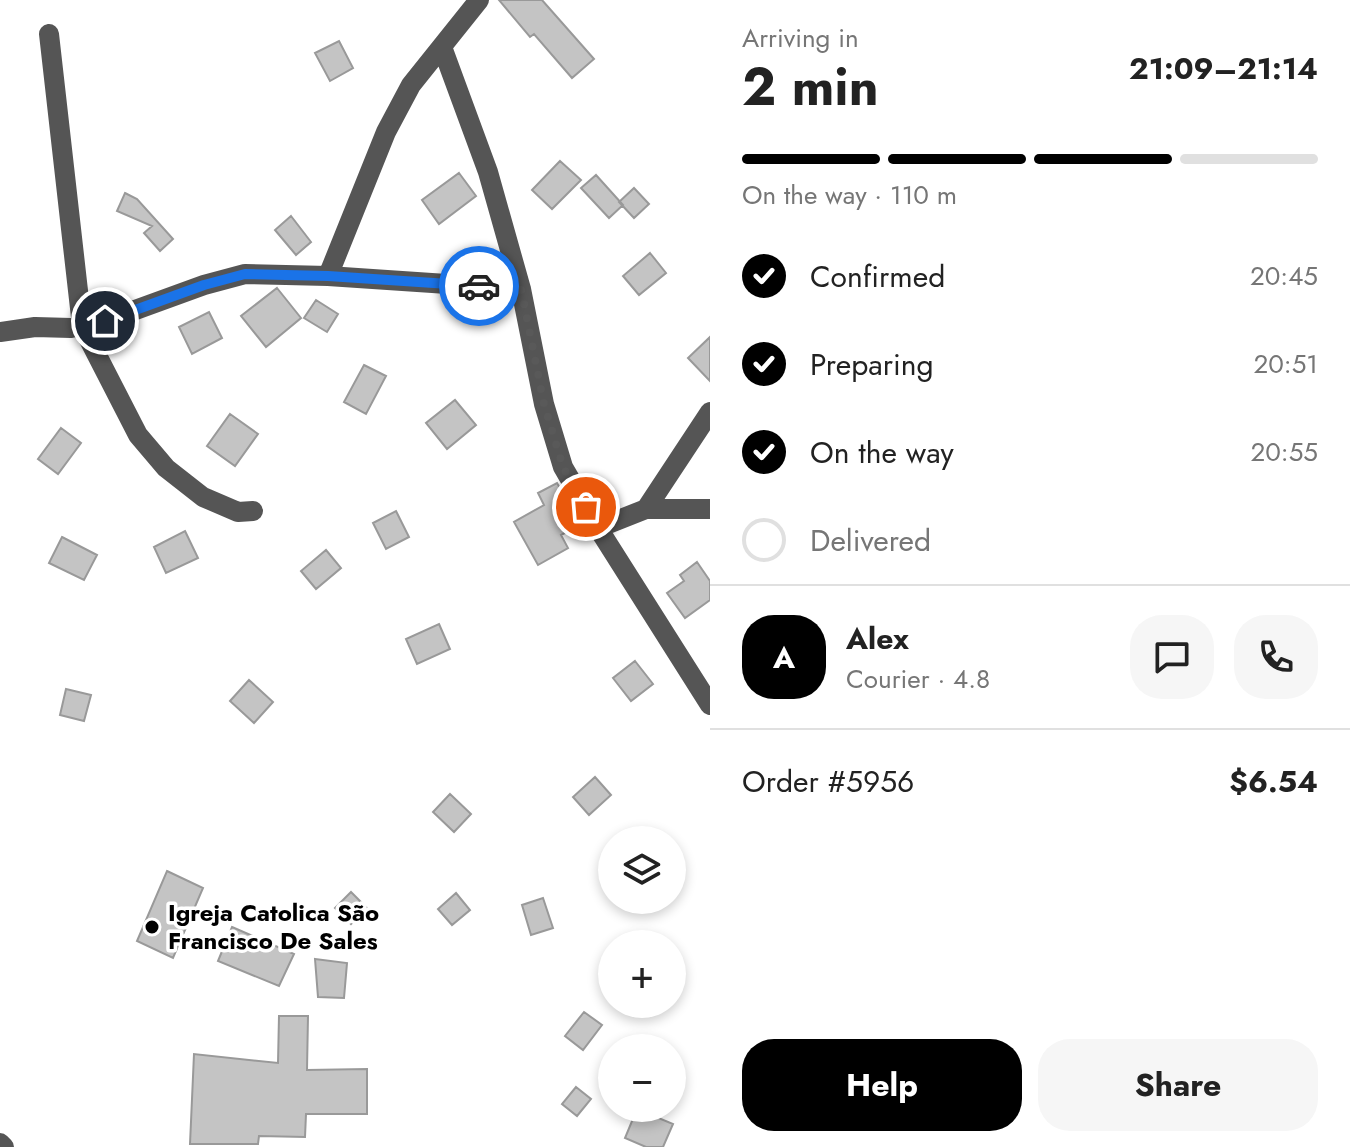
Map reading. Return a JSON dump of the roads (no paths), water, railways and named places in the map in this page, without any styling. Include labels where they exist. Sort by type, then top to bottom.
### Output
[{"type":"street","points":[[328,276],[386,132],[411,85],[479,0]]},
{"type":"street","points":[[49,34],[82,326],[138,435],[166,468],[203,497],[238,512],[253,511]]},
{"type":"street","points":[[442,47],[488,172],[521,289],[544,404],[563,467],[710,705]]},
{"type":"street","points":[[0,332],[35,327],[71,328],[105,321],[204,285],[245,274],[328,276],[521,289]]},
{"type":"street","points":[[646,509],[710,412]]},
{"type":"street","points":[[598,528],[646,509],[710,509]]},
{"type":"place","name":"Igreja Catolica São Francisco De Sales","points":[[152,927]]}]
